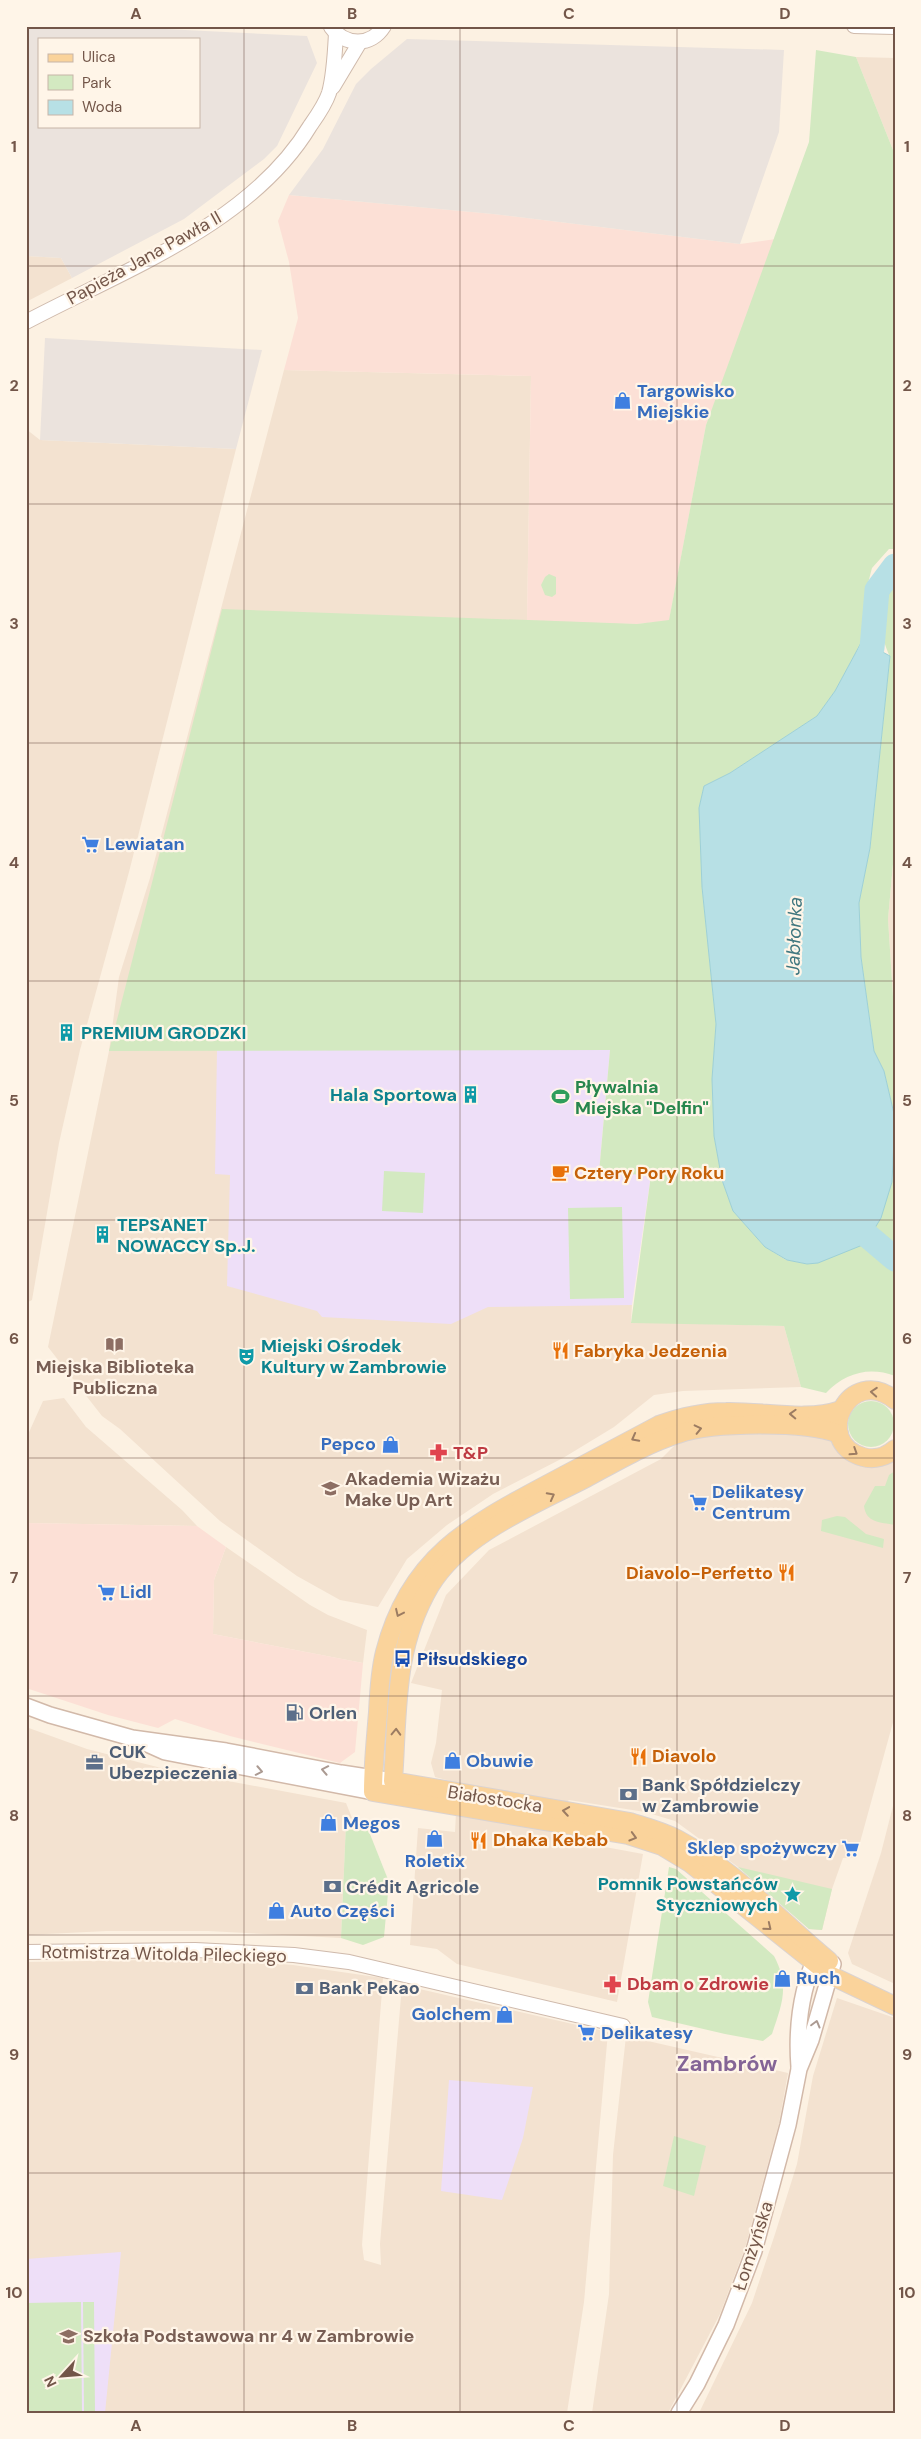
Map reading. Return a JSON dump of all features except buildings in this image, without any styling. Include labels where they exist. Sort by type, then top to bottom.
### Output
[{"type":"main road","points":[[895,1400],[886,1394],[869,1390],[852,1396],[841,1410],[838,1418],[839,1434],[849,1449],[865,1458],[884,1456],[895,1449]]},
{"type":"main road","points":[[373,1785],[380,1682],[384,1653],[407,1597],[424,1571],[454,1539],[502,1508],[659,1425],[675,1419],[726,1412],[818,1415],[841,1410]]},
{"type":"main road","points":[[393,1781],[398,1685],[404,1646],[416,1613],[430,1586],[444,1566],[466,1546],[516,1515],[625,1458],[679,1434],[710,1427],[734,1425],[817,1428],[839,1434]]},
{"type":"main road","name":"Białostocka","points":[[26,1706],[50,1715],[132,1738],[226,1751],[373,1785],[628,1835],[662,1846],[690,1863],[815,1957]]},
{"type":"main road","name":"Białostocka","points":[[373,1785],[393,1781],[630,1822],[676,1838],[716,1864],[766,1905],[815,1957]]},
{"type":"main road","points":[[815,1957],[831,1970],[895,2006]]},
{"type":"main road","name":"Łomżyńska","points":[[799,2069],[796,2037],[804,1990],[815,1957]]},
{"type":"main road","points":[[831,1970],[895,1996]]},
{"type":"main road","name":"Łomżyńska","points":[[679,2413],[726,2325],[754,2251],[788,2125],[799,2069],[811,2040],[831,1970]]},
{"type":"street","points":[[333,30],[343,38],[360,42],[375,37],[384,26]]},
{"type":"street","points":[[854,26],[895,27]]},
{"type":"street","name":"Papieża Jana Pawła II","points":[[26,322],[195,234],[224,216],[275,171],[300,143],[329,94],[333,30]]},
{"type":"street","points":[[329,94],[360,42]]},
{"type":"street","name":"Rotmistrza Witolda Pileckiego","points":[[26,1952],[195,1950],[322,1958],[414,1975],[624,2026]]},
{"type":"shaded area","points":[[26,26],[104,26],[307,36],[317,63],[277,146],[264,159],[184,219],[72,278],[61,258],[26,256]]},
{"type":"shaded area","points":[[407,39],[784,50],[779,132],[740,244],[493,214],[289,195],[323,149],[356,84]]},
{"type":"shaded area","points":[[856,57],[895,58],[895,155]]},
{"type":"shaded area","name":"Targowisko Miejskie","points":[[289,195],[493,214],[740,244],[776,239],[706,425],[669,621],[637,624],[527,620],[531,376],[284,370],[298,318],[289,262],[278,221]]},
{"type":"shaded area","points":[[26,256],[61,258],[72,278],[26,302]]},
{"type":"shaded area","points":[[45,338],[262,350],[236,449],[40,440]]},
{"type":"shaded area","points":[[284,370],[531,376],[527,619],[637,624],[599,1172],[632,1305],[631,1322],[784,1326],[801,1387],[683,1391],[654,1395],[614,1427],[563,1458],[493,1494],[447,1525],[407,1559],[378,1607],[340,1600],[297,1576],[220,1521],[120,1429],[102,1416],[48,1347],[109,1051],[119,977],[150,878]]},
{"type":"shaded area","points":[[26,429],[40,440],[236,449],[129,872],[80,1050],[59,1143],[32,1300],[26,1303]]},
{"type":"shaded area","points":[[895,842],[895,1027],[888,919]]},
{"type":"shaded area","points":[[217,1050],[610,1050],[599,1172],[651,1175],[632,1305],[488,1307],[451,1324],[322,1317],[317,1311],[227,1286],[230,1175],[215,1174]]},
{"type":"shaded area","points":[[64,1398],[86,1427],[182,1510],[197,1526],[26,1523],[26,1439],[43,1401]]},
{"type":"shaded area","points":[[720,1430],[819,1435],[895,1458],[895,1715],[856,1857],[843,1858],[832,1889],[822,1930],[809,1929],[738,1867],[675,1821],[645,1812],[569,1800],[565,1803],[466,1785],[435,1777],[431,1763],[436,1743],[442,1690],[411,1683],[446,1595],[489,1550],[661,1459],[681,1439]]},
{"type":"shaded area","points":[[26,1523],[197,1526],[226,1547],[214,1580],[213,1634],[363,1663],[355,1752],[340,1763],[230,1736],[175,1719],[158,1728],[108,1715],[26,1688]]},
{"type":"shaded area","points":[[226,1547],[310,1605],[328,1615],[367,1630],[363,1663],[213,1634],[214,1580]]},
{"type":"shaded area","points":[[26,1727],[87,1749],[169,1770],[346,1803],[352,1818],[358,1822],[346,1823],[341,1938],[208,1931],[107,1931],[26,1935]]},
{"type":"shaded area","points":[[895,1798],[895,1984],[852,1964],[848,1953],[881,1853]]},
{"type":"shaded area","points":[[456,1813],[542,1829],[578,1842],[643,1854],[617,2002],[457,1964],[437,1949],[410,1945],[418,1828],[455,1832]]},
{"type":"shaded area","points":[[214,1959],[293,1965],[383,1978],[362,2245],[364,2260],[381,2265],[380,2244],[402,1985],[608,2032],[584,2302],[567,2413],[26,2413],[26,1962]]},
{"type":"shaded area","points":[[837,1998],[895,2018],[895,2413],[699,2413],[752,2303],[775,2234],[797,2164],[813,2076]]},
{"type":"shaded area","points":[[626,2036],[788,2073],[779,2123],[745,2248],[720,2314],[668,2413],[592,2413],[609,2294],[613,2155]]},
{"type":"shaded area","points":[[449,2080],[533,2087],[523,2138],[502,2200],[441,2191]]},
{"type":"shaded area","name":"Szkoła Podstawowa nr 4 w Zambrowie","points":[[121,2252],[105,2413],[26,2413],[26,2259]]},
{"type":"green space","points":[[816,50],[856,57],[895,155],[895,549],[889,549],[872,568],[867,587],[862,641],[835,691],[817,716],[730,773],[704,786],[699,808],[702,887],[716,1024],[712,1079],[714,1136],[722,1180],[733,1211],[765,1247],[786,1260],[807,1264],[818,1263],[892,1182],[895,1148],[895,1376],[876,1372],[858,1373],[841,1380],[826,1393],[801,1387],[784,1326],[631,1323],[651,1175],[599,1173],[610,1050],[109,1051],[222,609],[637,624],[669,620],[706,425],[809,142]]},
{"type":"green space","points":[[549,574],[556,577],[556,594],[552,597],[545,595],[541,585]]},
{"type":"green space","points":[[895,577],[895,842],[888,919],[895,1027],[895,1118],[884,1071],[874,1051],[861,957],[859,903],[870,848],[890,657],[883,635],[881,617],[886,598]]},
{"type":"green space","points":[[384,1171],[425,1173],[423,1213],[382,1211]]},
{"type":"green space","points":[[622,1207],[624,1298],[570,1299],[568,1208]]},
{"type":"green space","points":[[866,1401],[876,1401],[890,1411],[894,1424],[890,1437],[884,1443],[876,1447],[866,1447],[852,1437],[848,1429],[848,1419],[858,1405]]},
{"type":"green space","points":[[895,1471],[895,1525],[871,1519],[865,1512],[864,1506],[875,1486],[885,1486],[889,1475]]},
{"type":"green space","points":[[837,1516],[845,1517],[866,1534],[884,1539],[883,1548],[821,1531],[822,1520]]},
{"type":"green space","points":[[358,1822],[366,1824],[389,1882],[384,1937],[363,1945],[341,1938],[346,1823]]},
{"type":"green space","points":[[669,1867],[676,1869],[774,1956],[782,1977],[783,1995],[772,2034],[763,2041],[652,2017],[648,2002]]},
{"type":"green space","points":[[738,1867],[832,1889],[822,1930],[809,1929]]},
{"type":"green space","points":[[674,2136],[706,2146],[694,2196],[663,2186]]},
{"type":"green space","points":[[81,2302],[82,2413],[26,2413],[26,2303]]},
{"type":"green space","points":[[83,2302],[94,2302],[95,2413],[84,2413]]},
{"type":"water","points":[[862,641],[890,656],[870,848],[859,903],[861,957],[874,1051],[884,1071],[895,1118],[892,1182],[881,1218],[865,1244],[818,1263],[807,1264],[787,1260],[765,1247],[733,1211],[722,1180],[714,1136],[712,1079],[716,1024],[702,887],[699,808],[704,786],[730,773],[817,716],[835,691]]},
{"type":"waterway","name":"Jabłonka","points":[[859,680],[872,648],[877,590],[895,566]]},
{"type":"waterway","name":"Jabłonka","points":[[843,1215],[895,1259]]},
{"type":"place","name":"Targowisko Miejskie","points":[[623,401]]},
{"type":"place","name":"Lewiatan","points":[[91,844]]},
{"type":"place","name":"PREMIUM GRODZKI","points":[[67,1033]]},
{"type":"place","name":"Hala Sportowa","points":[[471,1095]]},
{"type":"place","name":"Pływalnia Miejska \"Delfin\"","points":[[561,1097]]},
{"type":"place","name":"Cztery Pory Roku","points":[[560,1173]]},
{"type":"place","name":"TEPSANET NOWACCY Sp.J.","points":[[103,1235]]},
{"type":"place","name":"Miejska Biblioteka Publiczna","points":[[115,1344]]},
{"type":"place","name":"Fabryka Jedzenia","points":[[560,1351]]},
{"type":"place","name":"Miejski Ośrodek Kultury w Zambrowie","points":[[247,1356]]},
{"type":"place","name":"Pepco","points":[[390,1444]]},
{"type":"place","name":"T&P","points":[[439,1453]]},
{"type":"place","name":"Akademia Wizażu Make Up Art","points":[[331,1489]]},
{"type":"place","name":"Delikatesy Centrum","points":[[698,1502]]},
{"type":"place","name":"Diavolo-Perfetto","points":[[787,1573]]},
{"type":"place","name":"Lidl","points":[[106,1592]]},
{"type":"place","name":"Piłsudskiego","points":[[403,1659]]},
{"type":"place","name":"Orlen","points":[[295,1713]]},
{"type":"place","name":"Diavolo","points":[[638,1756]]},
{"type":"place","name":"Obuwie","points":[[452,1761]]},
{"type":"place","name":"CUK Ubezpieczenia","points":[[95,1762]]},
{"type":"place","name":"Bank Spółdzielczy w Zambrowie","points":[[628,1795]]},
{"type":"place","name":"Megos","points":[[329,1823]]},
{"type":"place","name":"Roletix","points":[[435,1838]]},
{"type":"place","name":"Dhaka Kebab","points":[[479,1840]]},
{"type":"place","name":"Sklep spożywczy","points":[[851,1848]]},
{"type":"place","name":"Crédit Agricole","points":[[332,1887]]},
{"type":"place","name":"Pomnik Powstańców Styczniowych","points":[[792,1894]]},
{"type":"place","name":"Auto Części","points":[[276,1911]]},
{"type":"place","name":"Ruch","points":[[782,1978]]},
{"type":"place","name":"Dbam o Zdrowie","points":[[613,1984]]},
{"type":"place","name":"Bank Pekao","points":[[305,1988]]},
{"type":"place","name":"Golchem","points":[[505,2014]]},
{"type":"place","name":"Delikatesy","points":[[587,2033]]},
{"type":"place","name":"Szkoła Podstawowa nr 4 w Zambrowie","points":[[69,2336]]},
{"type":"district","name":"Zambrów","points":[[727,2063]]}]
